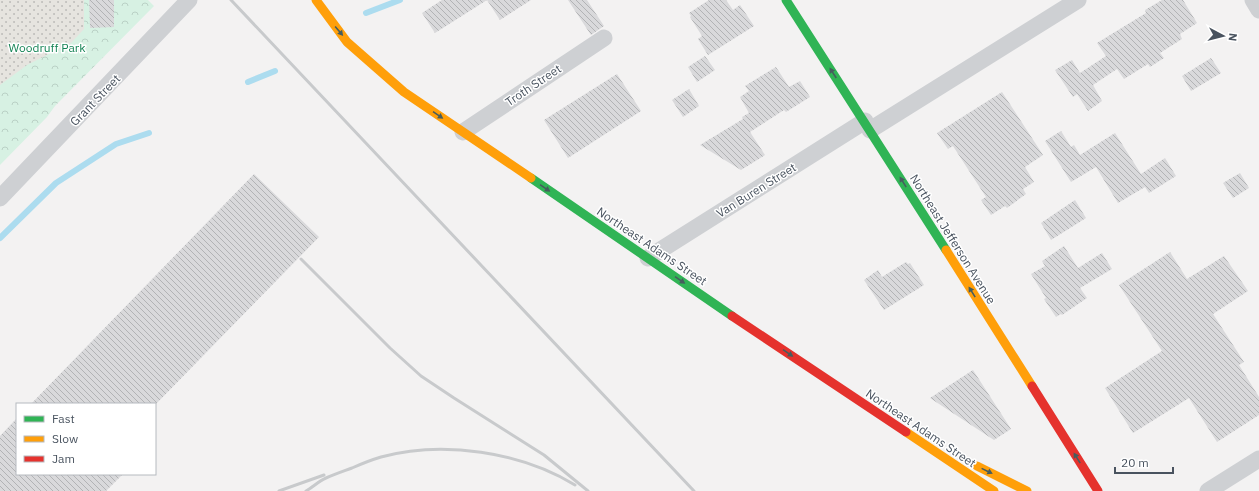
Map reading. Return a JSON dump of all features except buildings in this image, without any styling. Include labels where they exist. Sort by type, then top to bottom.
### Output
[{"type":"main road","name":"Northeast Adams Street","points":[[316,0],[347,42],[404,92],[994,491]]},
{"type":"main road","name":"Northeast Jefferson Avenue","points":[[786,0],[868,126],[1098,491]]},
{"type":"main road","points":[[993,325],[1076,474]]},
{"type":"main road","points":[[855,398],[962,458],[1027,491]]},
{"type":"street","name":"Grant Street","points":[[0,198],[189,0]]},
{"type":"street","name":"Van Buren Street","points":[[648,258],[1078,0]]},
{"type":"street","points":[[1252,0],[1259,10]]},
{"type":"street","name":"Troth Street","points":[[462,132],[604,38]]},
{"type":"street","points":[[1208,491],[1259,459]]},
{"type":"green space","name":"Woodruff Park","points":[[0,0],[148,0],[154,6],[55,106],[47,117],[0,165]]},
{"type":"sand","points":[[0,0],[84,0],[84,29],[71,43],[27,65],[0,85]]},
{"type":"waterway","points":[[366,13],[400,0]]},
{"type":"waterway","points":[[248,82],[275,71]]},
{"type":"waterway","points":[[0,238],[56,183],[116,144],[149,133]]},
{"type":"railway","points":[[231,0],[694,491]]},
{"type":"railway","points":[[301,259],[390,348],[421,376],[544,455],[588,491]]},
{"type":"railway","points":[[306,491],[326,478],[377,458],[405,452],[430,450],[481,452],[506,457],[531,464],[575,485]]},
{"type":"railway","points":[[279,491],[324,475]]},
{"type":"traffic: fast","points":[[786,0],[946,250]]},
{"type":"traffic: fast","points":[[531,178],[732,316]]},
{"type":"traffic: slow","points":[[316,0],[347,42],[404,92],[531,178]]},
{"type":"traffic: slow","points":[[946,250],[1032,386]]},
{"type":"traffic: slow","points":[[906,432],[994,491]]},
{"type":"traffic: slow","points":[[977,466],[1027,491]]},
{"type":"traffic: jam","points":[[732,316],[906,432]]},
{"type":"traffic: jam","points":[[1032,386],[1098,491]]}]
